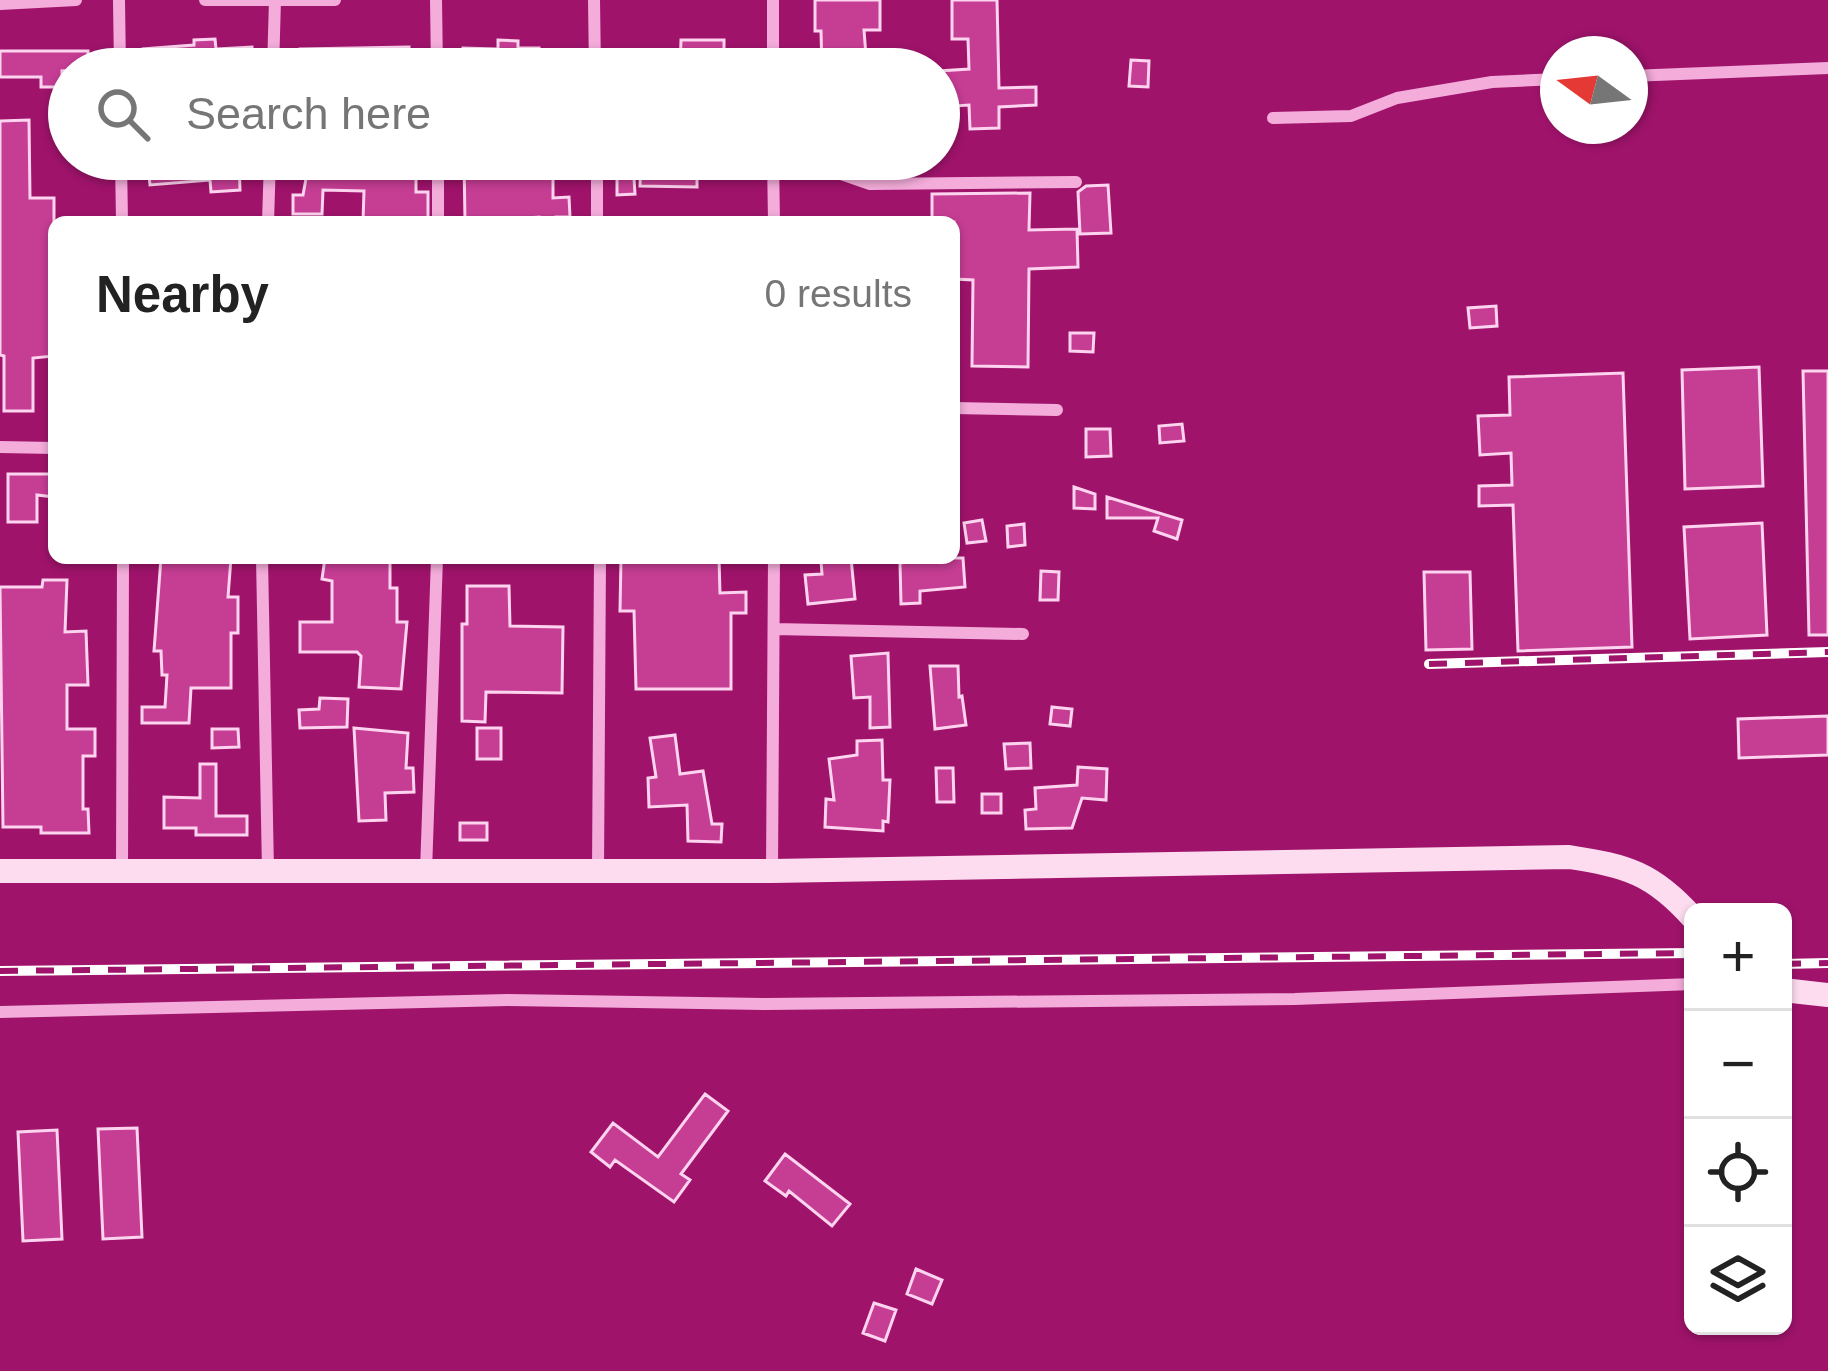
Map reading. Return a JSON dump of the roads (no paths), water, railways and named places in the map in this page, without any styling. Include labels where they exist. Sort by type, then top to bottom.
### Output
[{"type":"street","points":[[0,4],[76,0]]},
{"type":"street","points":[[119,0],[120,48]]},
{"type":"street","points":[[205,0],[335,0]]},
{"type":"street","points":[[436,0],[437,48]]},
{"type":"street","points":[[594,0],[595,48]]},
{"type":"street","points":[[773,0],[773,48]]},
{"type":"street","points":[[274,48],[275,1]]},
{"type":"street","points":[[1648,75],[1828,68]]},
{"type":"street","points":[[1273,118],[1351,116],[1397,98],[1492,82],[1540,80]]},
{"type":"street","points":[[121,180],[122,216]]},
{"type":"street","points":[[268,216],[269,180]]},
{"type":"street","points":[[438,180],[438,216]]},
{"type":"street","points":[[597,180],[598,216]]},
{"type":"street","points":[[773,180],[774,216]]},
{"type":"street","points":[[858,180],[870,184],[1076,182]]},
{"type":"street","points":[[960,408],[1057,410]]},
{"type":"street","points":[[0,447],[48,448]]},
{"type":"street","points":[[122,871],[123,564]]},
{"type":"street","points":[[262,564],[268,871]]},
{"type":"street","points":[[426,871],[436,564]]},
{"type":"street","points":[[598,871],[600,564]]},
{"type":"street","points":[[772,871],[774,564]]},
{"type":"street","points":[[774,629],[1023,634]]},
{"type":"street","points":[[0,871],[772,871],[1569,857],[1642,873],[1684,908]]},
{"type":"street","points":[[0,1012],[508,1000],[788,1004],[1295,999],[1684,983]]},
{"type":"street","points":[[1792,990],[1828,995]]},
{"type":"railway","points":[[1429,664],[1828,652]]},
{"type":"railway","points":[[0,971],[1684,953]]},
{"type":"railway","points":[[1792,964],[1828,963]]}]
